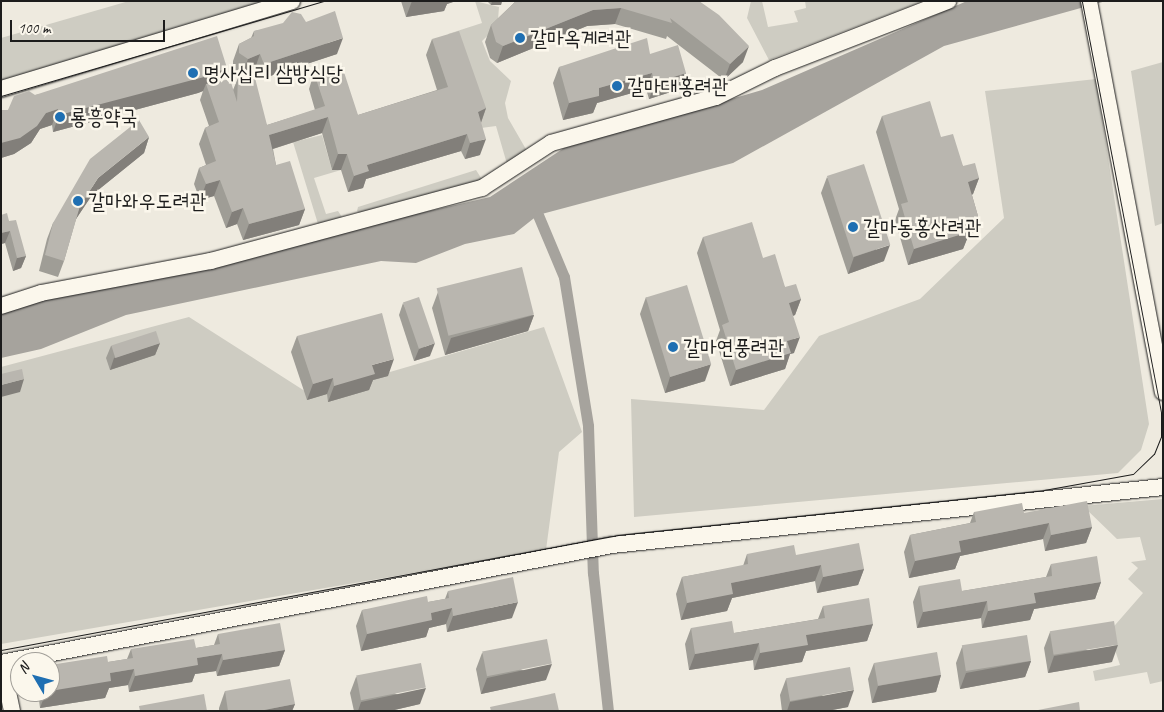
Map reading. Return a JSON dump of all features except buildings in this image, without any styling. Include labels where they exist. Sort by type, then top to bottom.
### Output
[{"type":"street","points":[[1,89],[292,1]]},
{"type":"street","points":[[1,306],[41,293],[211,261],[482,188],[551,143],[716,97],[948,1]]},
{"type":"street","points":[[1089,1],[1163,392]]},
{"type":"street","points":[[12,711],[2,663],[612,545],[1163,487]]},
{"type":"shaded area","points":[[129,1],[292,1],[1,89],[1,38]]},
{"type":"shaded area","points":[[475,1],[499,7],[498,20],[512,12],[482,41],[490,61],[511,81],[505,103],[508,118],[527,151],[507,164],[496,126],[481,128],[448,34],[482,23]]},
{"type":"shaded area","points":[[751,1],[762,1],[768,27],[798,22],[794,11],[806,8],[805,1],[923,1],[769,60],[747,18]]},
{"type":"shaded area","points":[[967,1],[1106,1],[944,46],[733,163],[538,215],[514,234],[465,244],[416,263],[381,261],[126,315],[41,349],[1,358],[1,311],[11,307],[490,197],[564,148],[762,90]]},
{"type":"shaded area","points":[[1163,62],[1163,223],[1155,226],[1131,71]]},
{"type":"shaded area","points":[[1096,79],[1149,424],[1141,450],[1118,473],[634,517],[631,399],[764,410],[819,336],[920,299],[1004,218],[985,91]]},
{"type":"shaded area","points":[[322,135],[332,170],[341,170],[314,178],[326,214],[338,211],[342,217],[318,224],[293,142]]},
{"type":"shaded area","points":[[476,170],[483,181],[361,215],[357,211],[358,207]]},
{"type":"shaded area","points":[[189,317],[311,395],[544,327],[582,432],[559,452],[546,550],[1,644],[1,367]]},
{"type":"shaded area","points":[[1163,499],[1163,681],[1150,684],[1147,672],[1095,681],[1093,671],[1120,665],[1109,632],[1143,593],[1128,579],[1138,568],[1131,562],[1146,560],[1140,537],[1117,539],[1083,506]]},
{"type":"waterway","points":[[538,215],[564,277],[588,426],[593,573],[608,711]]},
{"type":"tram line","points":[[1,96],[324,1]]},
{"type":"tram line","points":[[1,650],[618,535],[1044,490],[1133,474],[1154,454],[1161,437],[1161,412],[1082,1]]},
{"type":"place","name":"갈마옥계려관","points":[[520,38]]},
{"type":"place","name":"명사십리 삼방식당","points":[[193,73]]},
{"type":"place","name":"갈마대홍려관","points":[[617,86]]},
{"type":"place","name":"룡흥약국","points":[[60,117]]},
{"type":"place","name":"갈마와우도려관","points":[[78,201]]},
{"type":"place","name":"갈마동홍산려관","points":[[853,227]]},
{"type":"place","name":"갈마연풍려관","points":[[673,347]]}]
